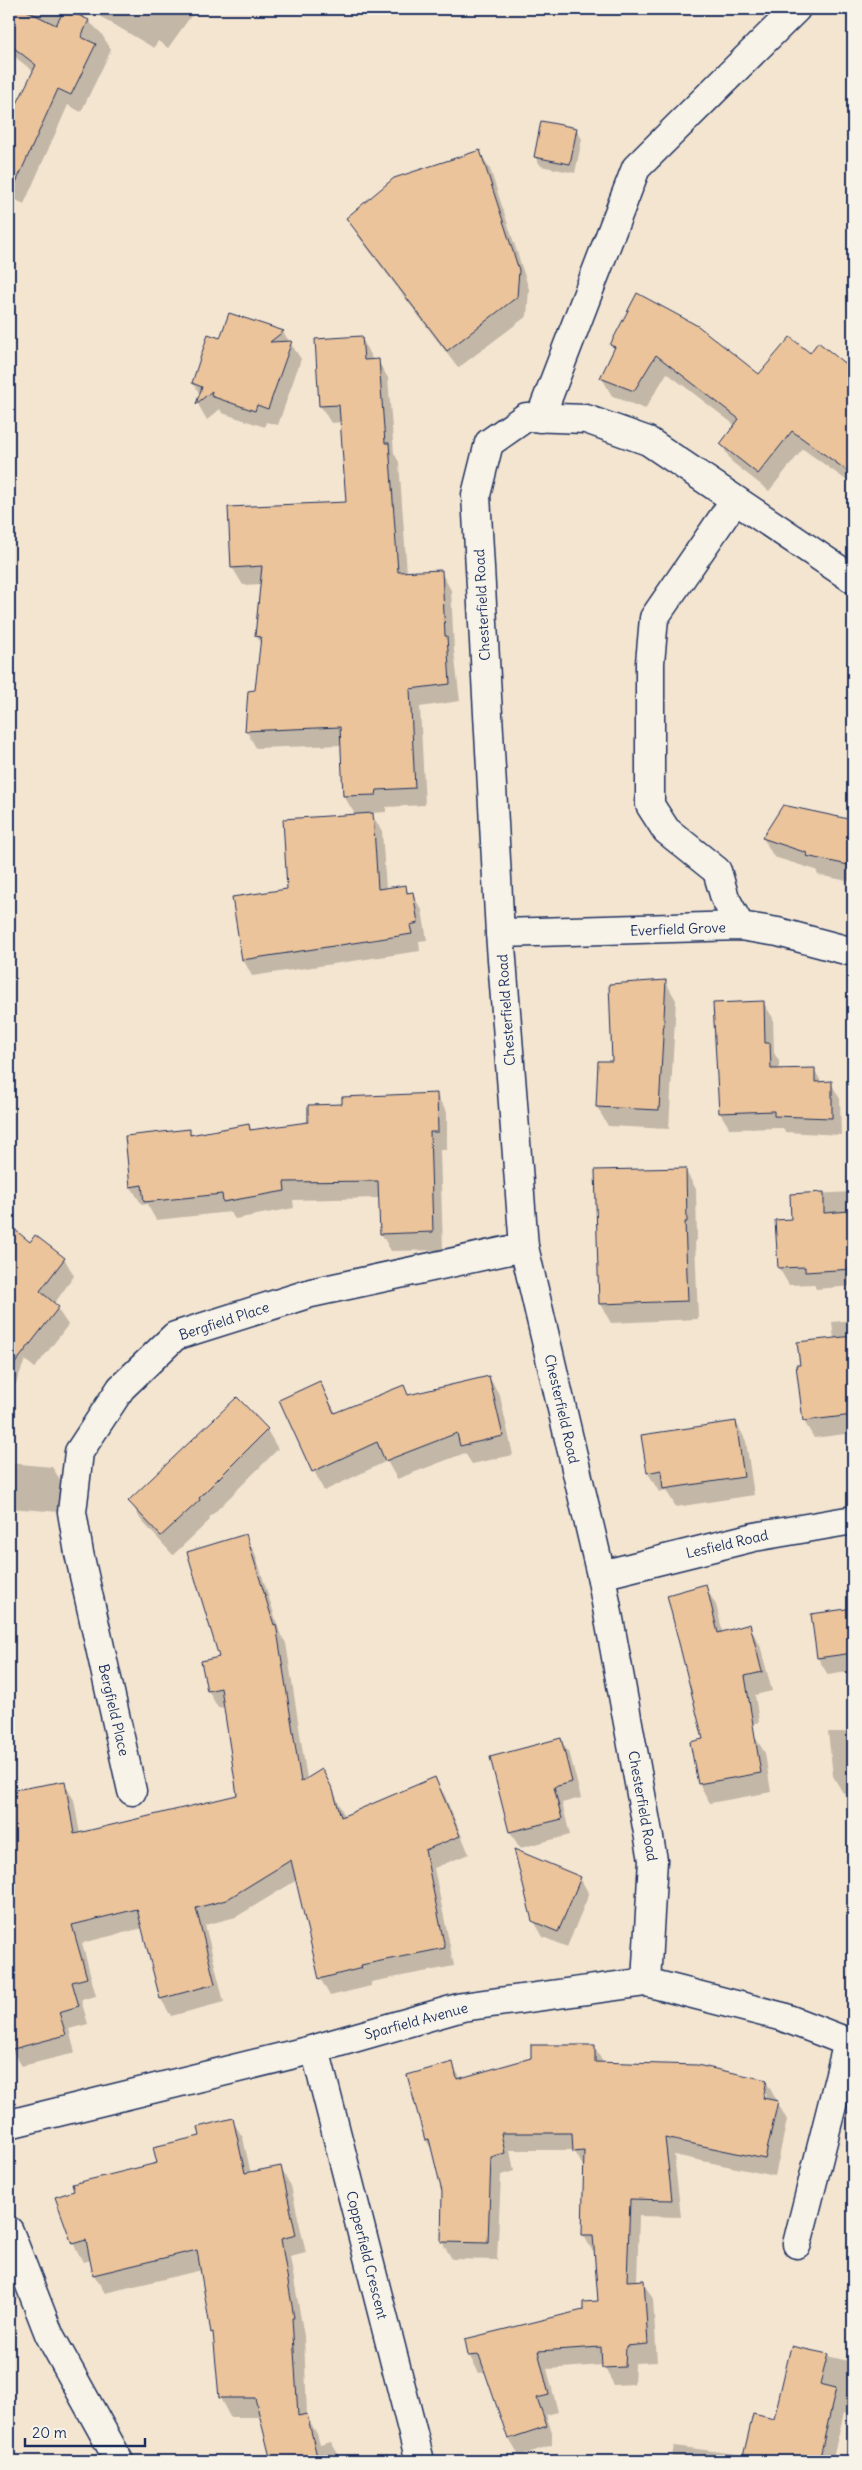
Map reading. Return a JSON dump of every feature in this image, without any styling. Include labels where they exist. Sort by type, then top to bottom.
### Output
[{"type":"street","points":[[540,418],[636,168],[796,9]]},
{"type":"street","name":"Chesterfield Road","points":[[646,1982],[653,1860],[601,1575],[524,1247],[500,933],[476,495],[490,443],[526,417],[586,419],[648,441],[853,579]]},
{"type":"street","points":[[736,500],[654,618],[650,663],[650,805],[666,830],[717,871],[725,898],[740,926]]},
{"type":"street","name":"Everfield Grove","points":[[500,933],[740,926],[778,932],[853,952]]},
{"type":"street","name":"Bergfield Place","points":[[132,1792],[79,1553],[72,1512],[79,1452],[122,1388],[175,1336],[311,1293],[524,1247]]},
{"type":"street","name":"Lesfield Road","points":[[601,1575],[754,1537],[853,1520]]},
{"type":"street","name":"Sparfield Avenue","points":[[9,2124],[314,2049],[462,2007],[646,1982],[782,2017],[851,2043]]},
{"type":"street","points":[[797,2244],[851,2043]]},
{"type":"street","name":"Copperfield Crescent","points":[[314,2049],[420,2461]]},
{"type":"street","points":[[9,2231],[50,2334],[119,2461]]},
{"type":"building","points":[[9,9],[23,9],[56,25],[65,9],[89,20],[81,37],[96,44],[71,95],[58,89],[9,198],[9,120],[36,65],[9,44]]},
{"type":"building","points":[[541,121],[577,128],[570,164],[534,157]]},
{"type":"building","points":[[480,150],[519,270],[517,297],[447,351],[346,218],[394,178]]},
{"type":"building","points":[[637,293],[698,326],[759,374],[790,337],[810,353],[818,342],[853,370],[853,475],[792,431],[758,474],[720,444],[739,419],[656,355],[634,391],[600,378],[615,347],[610,345]]},
{"type":"building","points":[[229,313],[284,331],[270,342],[292,341],[268,409],[257,405],[255,411],[211,396],[212,391],[196,404],[202,387],[192,383],[208,334],[220,338]]},
{"type":"building","points":[[362,336],[364,360],[379,359],[385,443],[389,443],[398,572],[442,570],[445,636],[447,636],[450,684],[410,689],[415,788],[377,790],[376,795],[343,796],[340,727],[245,731],[248,691],[255,690],[261,637],[255,636],[262,566],[231,568],[228,507],[346,502],[339,405],[319,406],[315,339]]},
{"type":"building","points":[[783,805],[853,820],[853,866],[806,856],[807,853],[762,838]]},
{"type":"building","points":[[373,813],[378,889],[406,885],[407,893],[413,892],[418,923],[410,925],[412,934],[242,960],[232,897],[287,889],[283,819]]},
{"type":"building","points":[[666,980],[659,1110],[596,1107],[598,1061],[612,1061],[609,984]]},
{"type":"building","points":[[764,1001],[765,1043],[770,1043],[771,1069],[815,1068],[815,1082],[832,1081],[832,1118],[774,1116],[774,1111],[719,1113],[713,1003]]},
{"type":"building","points":[[437,1093],[438,1132],[430,1132],[433,1232],[380,1234],[378,1181],[284,1182],[285,1191],[223,1202],[222,1194],[144,1202],[142,1185],[130,1187],[125,1136],[190,1129],[190,1135],[249,1124],[250,1130],[308,1122],[308,1105],[342,1104],[342,1097]]},
{"type":"building","points":[[686,1168],[687,1222],[685,1222],[688,1301],[599,1304],[595,1170]]},
{"type":"building","points":[[824,1192],[824,1213],[850,1211],[853,1269],[805,1272],[805,1267],[778,1268],[775,1220],[791,1219],[790,1194]]},
{"type":"building","points":[[9,1225],[30,1242],[35,1235],[65,1258],[40,1291],[59,1307],[9,1371]]},
{"type":"building","points":[[853,1336],[853,1415],[803,1421],[796,1365],[800,1365],[797,1342]]},
{"type":"building","points":[[489,1376],[503,1436],[460,1446],[457,1433],[385,1461],[377,1442],[312,1472],[279,1400],[320,1381],[334,1413],[404,1385],[408,1395]]},
{"type":"building","points":[[237,1397],[268,1429],[199,1498],[200,1500],[161,1536],[128,1501]]},
{"type":"building","points":[[736,1421],[744,1477],[663,1489],[661,1470],[647,1473],[641,1435]]},
{"type":"building","points":[[246,1534],[274,1625],[276,1624],[301,1782],[322,1769],[333,1790],[341,1817],[435,1777],[460,1836],[425,1850],[445,1948],[361,1965],[362,1968],[319,1979],[291,1860],[226,1900],[196,1908],[215,1984],[160,1999],[137,1909],[72,1925],[87,1978],[72,1982],[79,2006],[59,2012],[66,2035],[9,2050],[9,1791],[65,1781],[74,1834],[237,1795],[221,1688],[207,1691],[201,1661],[219,1657],[187,1552]]},
{"type":"building","points":[[706,1584],[718,1633],[750,1624],[762,1672],[745,1676],[761,1773],[698,1784],[690,1742],[703,1739],[667,1595]]},
{"type":"building","points":[[853,1608],[853,1653],[817,1658],[811,1614]]},
{"type":"building","points":[[561,1738],[572,1782],[554,1787],[562,1819],[509,1832],[490,1757]]},
{"type":"building","points":[[514,1849],[581,1877],[558,1932],[532,1921]]},
{"type":"building","points":[[531,2045],[595,2045],[595,2062],[697,2065],[767,2080],[763,2098],[778,2101],[765,2159],[665,2138],[672,2200],[630,2199],[627,2281],[644,2280],[648,2344],[626,2346],[625,2367],[602,2368],[601,2347],[538,2351],[549,2395],[537,2398],[547,2426],[508,2439],[479,2355],[468,2356],[465,2339],[583,2310],[583,2302],[598,2301],[593,2235],[582,2235],[584,2151],[573,2152],[572,2133],[501,2133],[505,2153],[491,2157],[488,2243],[441,2242],[442,2192],[429,2139],[425,2140],[407,2075],[453,2062],[457,2079],[531,2058]]},
{"type":"building","points":[[233,2118],[245,2173],[281,2166],[296,2235],[281,2239],[294,2318],[292,2318],[298,2416],[307,2414],[318,2461],[271,2461],[255,2398],[219,2398],[213,2332],[211,2333],[197,2250],[93,2275],[86,2240],[72,2244],[55,2197],[74,2191],[72,2184],[157,2163],[153,2147],[200,2136],[198,2127]]},
{"type":"building","points":[[791,2346],[828,2354],[820,2384],[836,2388],[819,2461],[742,2461],[753,2414],[774,2419]]}]
